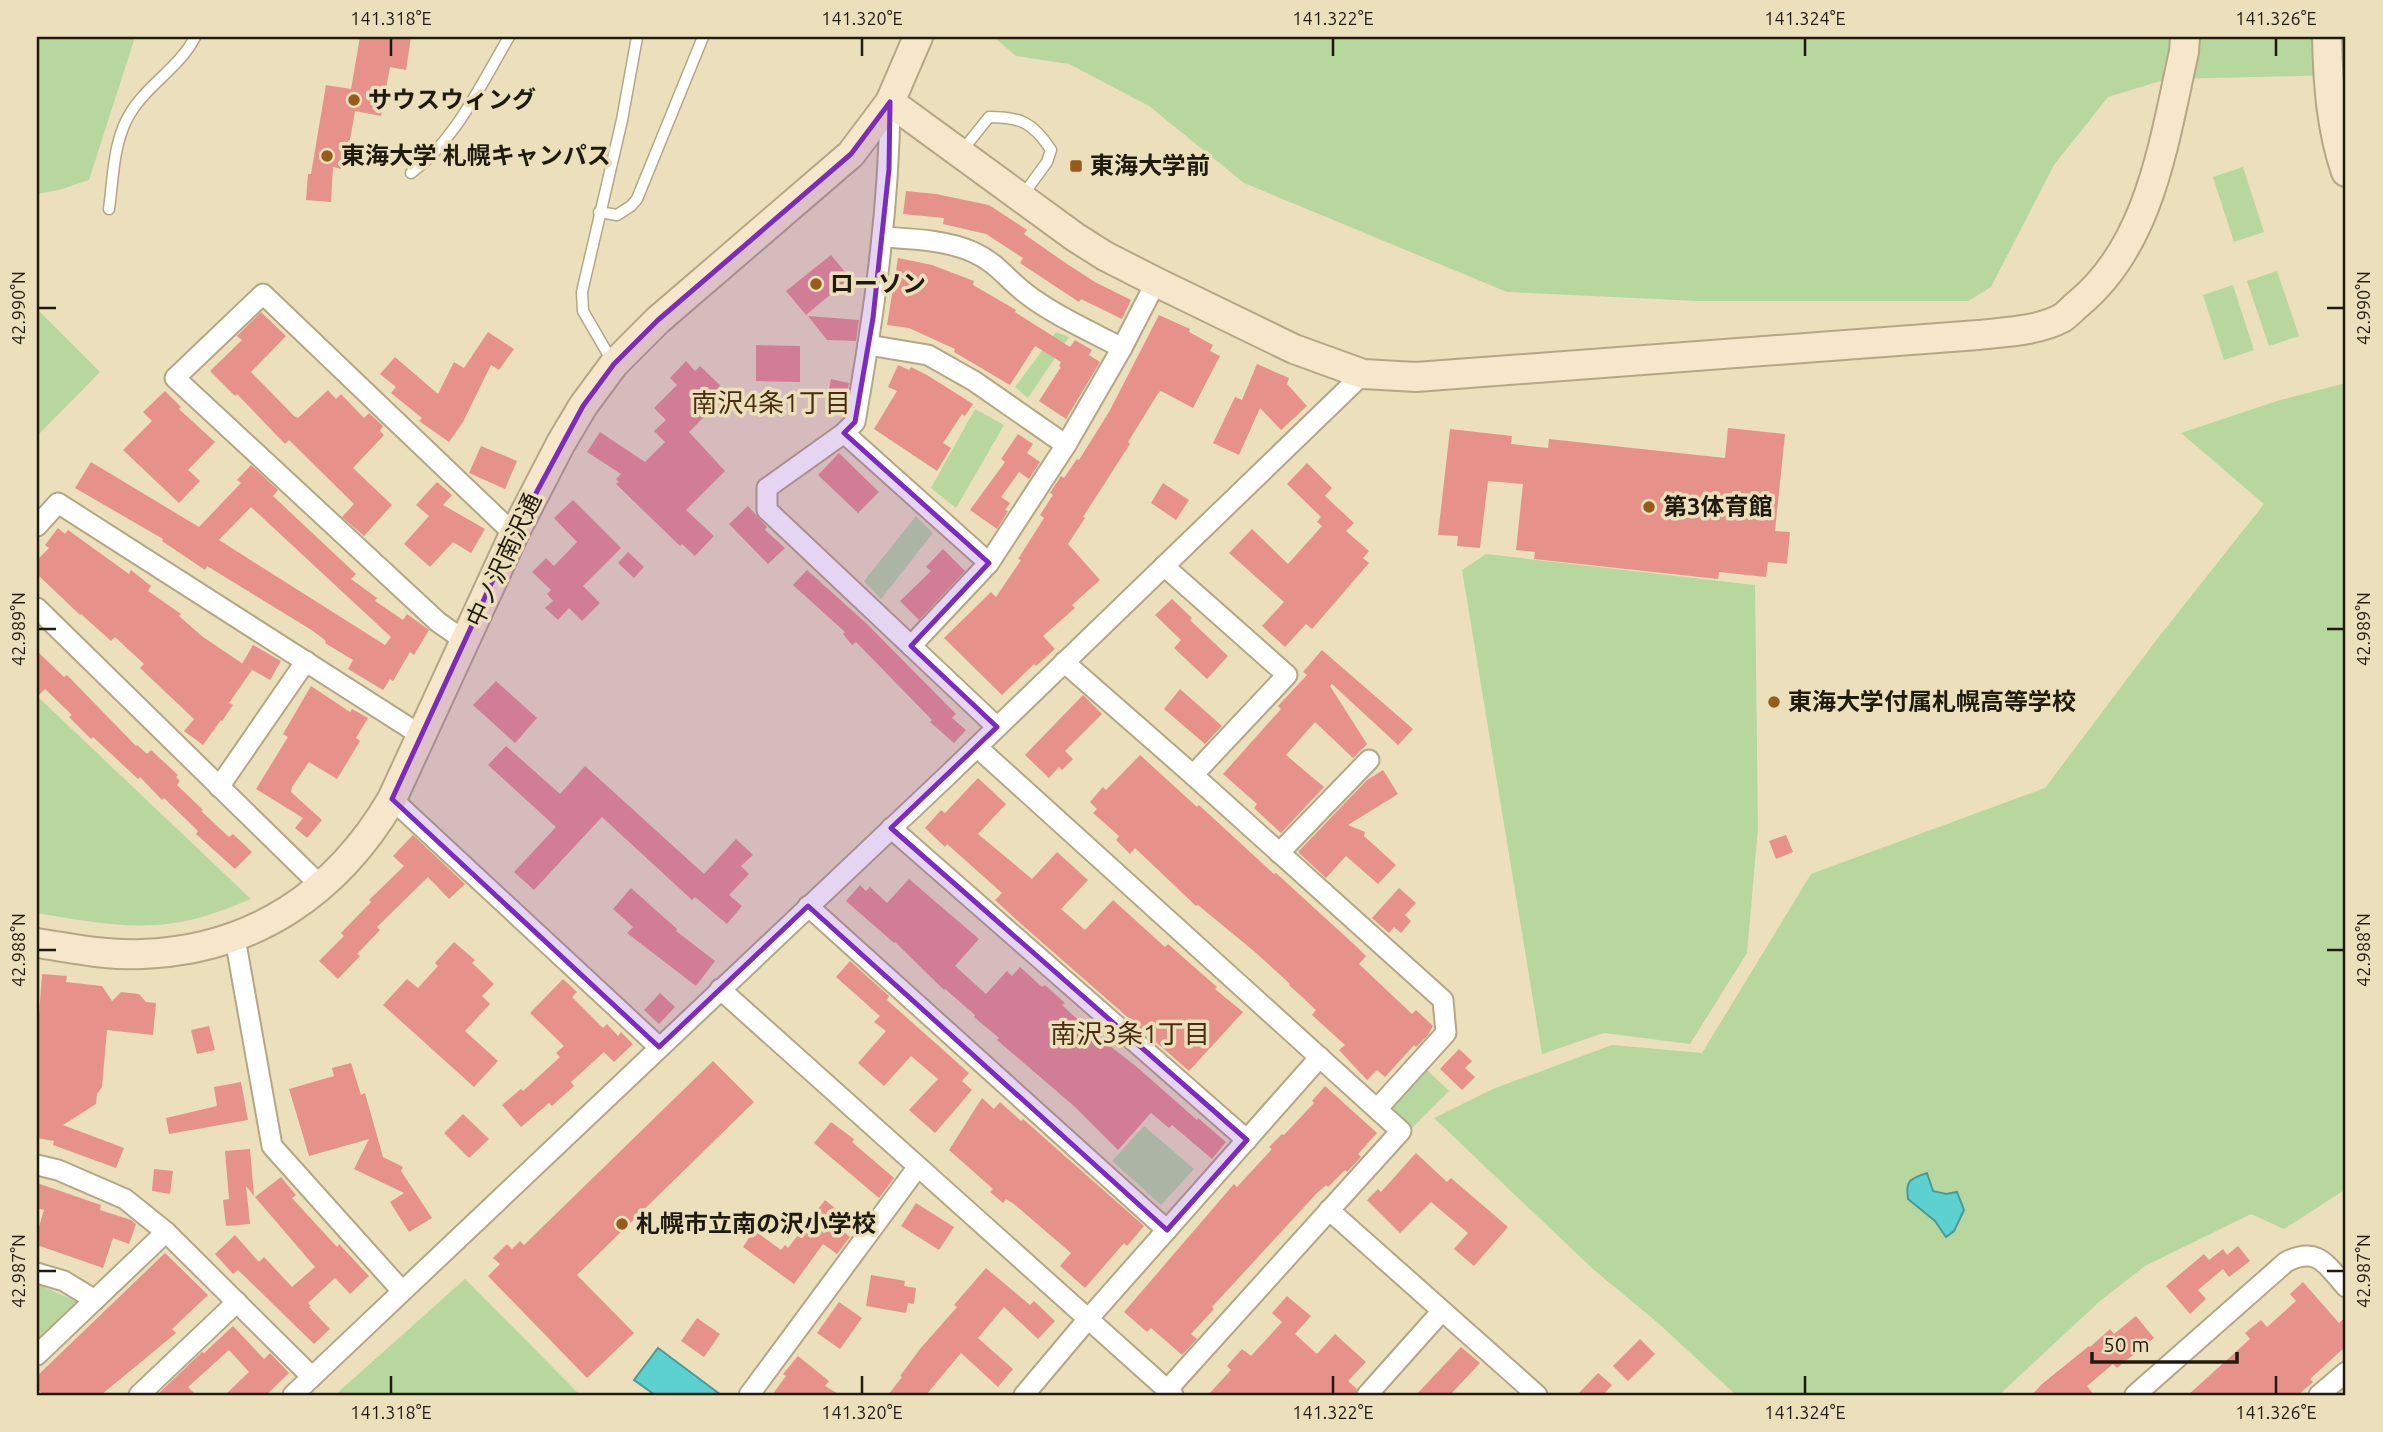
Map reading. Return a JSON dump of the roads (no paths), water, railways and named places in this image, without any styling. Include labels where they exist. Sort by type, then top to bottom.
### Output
[{"type":"street","name":"中ノ沢南沢通","points":[[37,943],[106,953],[141,954],[181,951],[235,938],[281,916],[321,887],[355,854],[392,799],[514,534],[583,406],[614,364],[659,320],[852,154],[890,102],[918,37]]},
{"type":"street","points":[[890,102],[1095,250],[1156,282],[1294,349],[1363,374],[1416,377],[1978,335],[2023,330],[2062,318],[2096,290],[2119,260],[2141,215],[2159,161],[2185,37]]},
{"type":"street","points":[[2327,37],[2328,84],[2346,173]]},
{"type":"street","points":[[890,102],[889,169],[883,237],[855,422],[844,433],[767,488],[767,510],[997,727]]},
{"type":"street","points":[[883,237],[925,240],[971,251],[996,265],[1023,292],[1061,316],[1122,348]]},
{"type":"street","points":[[911,646],[989,564],[1066,445],[1122,348],[1156,282]]},
{"type":"street","points":[[465,641],[438,622],[175,378],[263,295],[514,534]]},
{"type":"street","points":[[868,345],[928,355],[974,382],[1066,445]]},
{"type":"street","points":[[294,1395],[977,747],[1363,374]]},
{"type":"street","points":[[844,433],[989,564]]},
{"type":"street","points":[[37,526],[58,503],[422,736]]},
{"type":"street","points":[[1164,566],[1287,676],[1193,775]]},
{"type":"street","points":[[37,608],[321,887]]},
{"type":"street","points":[[219,786],[306,661]]},
{"type":"street","points":[[1064,662],[1443,1000],[1446,1033],[1377,1109]]},
{"type":"street","points":[[720,989],[1170,1393],[1401,1131],[977,747]]},
{"type":"street","points":[[1279,853],[1369,760]]},
{"type":"street","points":[[392,799],[659,1046]]},
{"type":"street","points":[[891,828],[1247,1140]]},
{"type":"street","points":[[808,906],[1167,1230]]},
{"type":"street","points":[[235,938],[272,1146],[402,1292]]},
{"type":"street","points":[[1024,1395],[1320,1057]]},
{"type":"street","points":[[37,1165],[58,1170],[125,1199],[166,1232],[312,1377]]},
{"type":"street","points":[[749,1395],[917,1168]]},
{"type":"street","points":[[1329,1210],[1537,1395]]},
{"type":"street","points":[[37,1355],[166,1232]]},
{"type":"street","points":[[2135,1395],[2286,1262],[2299,1255],[2313,1255],[2326,1264],[2346,1287]]},
{"type":"street","points":[[37,1273],[64,1282],[95,1300]]},
{"type":"street","points":[[139,1395],[237,1302]]},
{"type":"street","points":[[1367,1395],[1442,1311]]},
{"type":"street","points":[[2319,1395],[2346,1372]]},
{"type":"lane","points":[[109,209],[113,165],[126,120],[189,49],[195,37]]},
{"type":"lane","points":[[411,173],[434,155],[452,132],[509,37]]},
{"type":"lane","points":[[614,364],[589,324],[581,302],[583,280],[622,120],[637,37]]},
{"type":"lane","points":[[599,212],[618,215],[637,199],[703,37]]},
{"type":"lane","points":[[961,153],[989,117],[1014,117],[1041,134],[1051,150],[1047,162],[1021,197]]},
{"type":"water","points":[[1927,1173],[1933,1191],[1946,1194],[1957,1192],[1964,1210],[1954,1231],[1946,1237],[1935,1221],[1908,1199],[1907,1187],[1910,1181]]},
{"type":"water","points":[[658,1348],[721,1395],[655,1395],[634,1380]]},
{"type":"place","name":"サウスウィング","points":[[354,100]]},
{"type":"place","name":"東海大学 札幌キャンパス","points":[[327,156]]},
{"type":"place","name":"東海大学前","points":[[1076,166]]},
{"type":"place","name":"ローソン","points":[[816,284]]},
{"type":"place","name":"第3体育館","points":[[1649,507]]},
{"type":"place","name":"東海大学付属札幌高等学校","points":[[1774,702]]},
{"type":"place","name":"札幌市立南の沢小学校","points":[[622,1224]]},
{"type":"district","name":"南沢4条1丁目","points":[[771,403]]},
{"type":"district","name":"南沢3条1丁目","points":[[1130,1034]]}]
